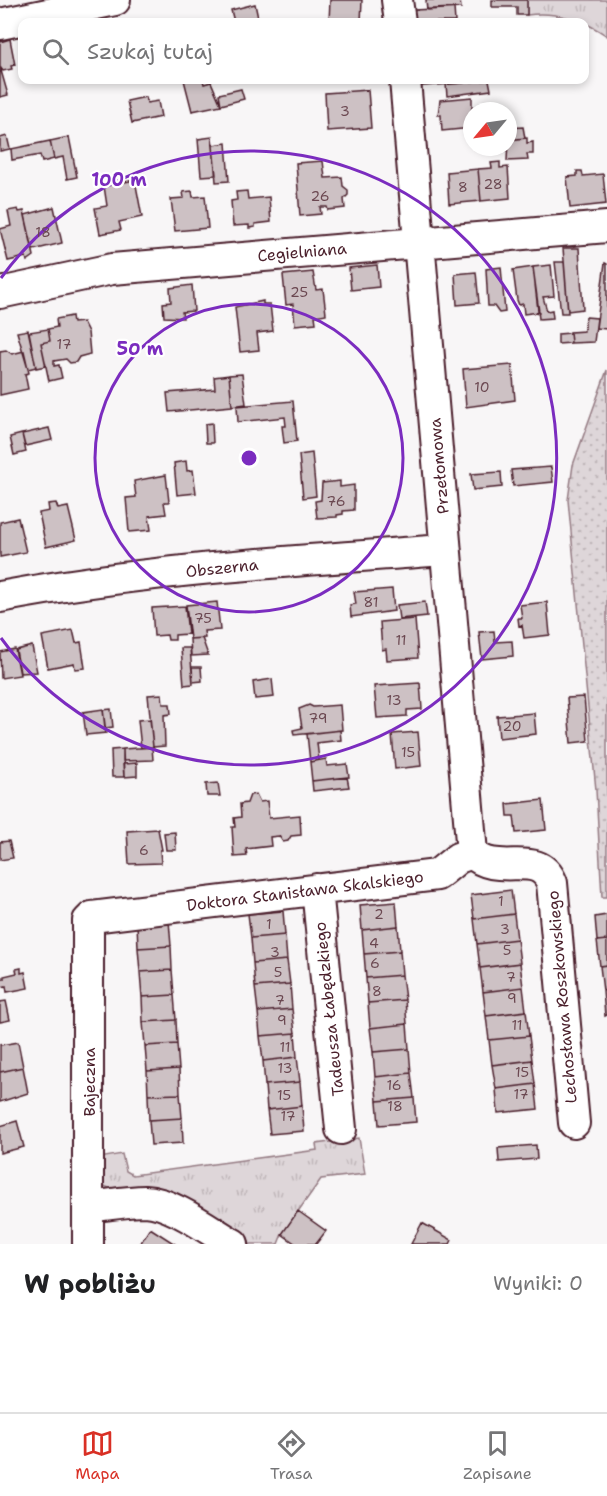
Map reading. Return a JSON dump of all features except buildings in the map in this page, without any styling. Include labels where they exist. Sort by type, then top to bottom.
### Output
[{"type":"street","points":[[29,18],[115,0]]},
{"type":"street","points":[[397,0],[399,18]]},
{"type":"street","points":[[0,24],[18,20]]},
{"type":"street","name":"Przełomowa","points":[[405,84],[421,242],[472,853]]},
{"type":"street","name":"Cegielniana","points":[[0,293],[112,269],[607,227]]},
{"type":"street","name":"Obszerna","points":[[0,597],[36,590],[234,566],[446,550]]},
{"type":"street","name":"Lechosława Roszkowskiego","points":[[472,853],[479,860],[494,866],[533,864],[546,873],[552,883],[574,1123]]},
{"type":"street","name":"Doktora Stanisława Skalskiego","points":[[88,921],[98,915],[224,902],[437,875],[458,858],[472,853]]},
{"type":"street","name":"Tadeusza Łabędzkiego","points":[[317,890],[341,1129]]},
{"type":"street","name":"Bajeczna","points":[[88,921],[90,1207],[88,1244]]},
{"type":"street","points":[[90,1207],[144,1201],[156,1202],[233,1244]]},
{"type":"green space","points":[[527,0],[607,0],[607,36],[589,25],[589,18],[569,18],[548,14],[527,15]]},
{"type":"green space","points":[[607,370],[607,897],[602,897],[596,790],[568,500],[573,465]]},
{"type":"green space","points":[[359,1138],[365,1174],[321,1179],[282,1234],[278,1244],[240,1244],[102,1185],[99,1158],[122,1154],[126,1171],[133,1175],[317,1150],[316,1144]]}]
